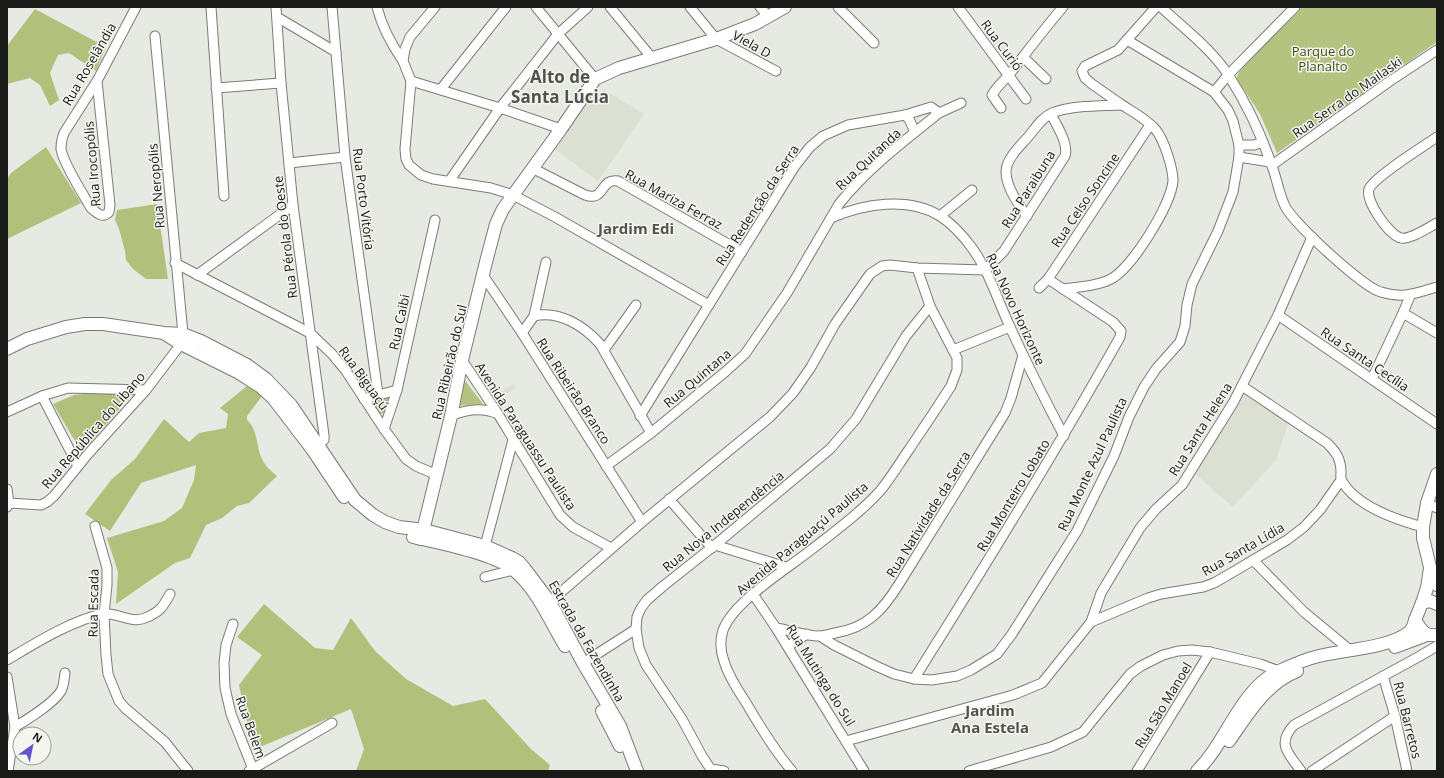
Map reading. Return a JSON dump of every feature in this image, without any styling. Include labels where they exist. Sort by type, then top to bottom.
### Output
[{"type":"main road","points":[[595,79],[620,68],[716,39],[755,24],[785,7]]},
{"type":"main road","name":"Rua Ribeirão do Sul","points":[[422,535],[451,416],[462,360],[496,224],[503,209],[595,79]]},
{"type":"main road","name":"Estrada da Fazendinha","points":[[7,349],[44,333],[85,324],[103,324],[164,333],[182,339],[261,387],[316,447],[341,492],[351,506],[377,527],[389,532],[422,535],[485,546],[519,562],[533,578],[606,717],[621,748],[629,771]]},
{"type":"main road","points":[[1437,474],[1432,506],[1423,527],[1430,567],[1437,585]]},
{"type":"main road","name":"Estrada da Fazendinha","points":[[422,535],[491,557],[507,564],[522,578],[546,605],[583,663],[620,726],[637,771]]},
{"type":"main road","points":[[1207,771],[1217,760],[1257,702],[1284,673],[1317,657],[1380,645],[1408,633],[1415,620],[1427,588],[1430,567]]},
{"type":"main road","points":[[1422,603],[1430,601],[1437,604]]},
{"type":"main road","points":[[1415,620],[1422,631],[1434,639]]},
{"type":"main road","points":[[1197,771],[1210,755],[1252,692],[1268,678],[1312,665],[1434,639]]},
{"type":"street","name":"Rua Roselândia","points":[[64,133],[97,81],[136,7]]},
{"type":"street","points":[[211,7],[224,196]]},
{"type":"street","name":"Rua Pérola do Oeste","points":[[276,7],[281,83],[293,206],[324,435],[324,440],[316,447]]},
{"type":"street","name":"Rua Porto Vitória","points":[[332,7],[345,157],[378,394]]},
{"type":"street","points":[[377,7],[381,21],[390,41],[403,61],[411,81],[405,135],[406,159],[409,165],[421,175],[490,188],[513,195],[555,217],[709,305]]},
{"type":"street","points":[[403,61],[406,44],[435,7]]},
{"type":"street","points":[[441,89],[506,7]]},
{"type":"street","points":[[536,7],[595,79]]},
{"type":"street","points":[[450,180],[500,108],[558,34],[588,7]]},
{"type":"street","points":[[610,7],[652,58]]},
{"type":"street","points":[[690,7],[716,39]]},
{"type":"street","points":[[760,7],[769,17]]},
{"type":"street","points":[[838,7],[874,43]]},
{"type":"street","name":"Rua Curió","points":[[958,7],[1026,98]]},
{"type":"street","points":[[1048,279],[1064,289],[1103,282],[1119,274],[1134,257],[1167,203],[1173,180],[1167,154],[1159,135],[1150,125],[1092,84],[1085,78],[1082,71],[1085,66],[1118,50],[1156,7]]},
{"type":"street","points":[[1161,7],[1203,47],[1228,75],[1256,123],[1285,208],[1299,225],[1357,278],[1379,292],[1410,296],[1437,287]]},
{"type":"street","points":[[1127,40],[1214,92],[1228,75],[1295,7]]},
{"type":"street","points":[[1000,108],[992,95],[1023,57],[1057,9]]},
{"type":"street","points":[[277,17],[336,52]]},
{"type":"street","name":"Rua Neropólis","points":[[155,36],[182,339]]},
{"type":"street","name":"Viela D","points":[[716,39],[776,71]]},
{"type":"street","name":"Rua Serra do Mailaski","points":[[1271,164],[1437,50]]},
{"type":"street","points":[[1023,57],[1046,78]]},
{"type":"street","name":"Rua Irocopólis","points":[[64,133],[61,149],[65,161],[91,208],[102,216],[106,215],[109,212],[110,205],[97,81]]},
{"type":"street","points":[[411,81],[441,89],[561,129]]},
{"type":"street","points":[[216,88],[281,83]]},
{"type":"street","name":"Rua Monte Azul Paulista","points":[[820,636],[834,645],[847,650],[860,659],[894,674],[914,679],[932,680],[957,676],[971,670],[997,654],[1012,634],[1047,580],[1087,512],[1114,456],[1129,417],[1144,387],[1156,369],[1180,342],[1185,326],[1187,306],[1192,284],[1218,231],[1233,192],[1239,157],[1239,145],[1233,121],[1225,105],[1214,92]]},
{"type":"street","points":[[939,113],[961,103]]},
{"type":"street","points":[[1027,216],[1018,204],[1008,182],[1006,176],[1007,166],[1016,152],[1043,120],[1051,114],[1075,108],[1122,105]]},
{"type":"street","name":"Rua Redenção da Serra","points":[[640,416],[795,166],[810,147],[823,136],[848,125],[905,115],[931,107],[939,113]]},
{"type":"street","name":"Rua Quitanda","points":[[787,293],[839,204],[873,167],[939,113]]},
{"type":"street","name":"Rua Paraibuna","points":[[985,270],[1004,251],[1066,152],[1064,142],[1051,114]]},
{"type":"street","points":[[905,115],[910,119],[915,132]]},
{"type":"street","name":"Rua Celso Soncine","points":[[1039,288],[1048,279],[1150,125]]},
{"type":"street","points":[[1437,137],[1377,179],[1369,190],[1369,197],[1372,206],[1390,231],[1401,238],[1409,238],[1437,223]]},
{"type":"street","points":[[1239,145],[1254,145],[1263,142]]},
{"type":"street","points":[[290,163],[345,157]]},
{"type":"street","points":[[1239,157],[1271,164]]},
{"type":"street","name":"Rua Mariza Ferraz","points":[[532,168],[592,197],[597,195],[608,182],[613,180],[618,181],[742,252]]},
{"type":"street","points":[[940,216],[972,190]]},
{"type":"street","name":"Rua Novo Horizonte","points":[[831,218],[845,212],[861,208],[900,204],[914,206],[940,216],[955,229],[973,248],[985,270],[1023,356],[1064,436]]},
{"type":"street","points":[[197,275],[293,206]]},
{"type":"street","name":"Rua Caibi","points":[[384,429],[397,390],[435,220]]},
{"type":"street","name":"Rua Santa Helena","points":[[1091,622],[1102,593],[1140,528],[1156,509],[1182,484],[1242,386],[1278,315],[1312,237]]},
{"type":"street","points":[[522,333],[534,316],[546,262]]},
{"type":"street","name":"Rua Biguaçú","points":[[175,263],[310,333],[332,354],[346,371],[384,429],[406,459],[416,466],[437,475]]},
{"type":"street","points":[[546,605],[669,499],[770,418],[787,400],[811,366],[836,324],[870,274],[882,266],[890,265],[916,268],[985,270]]},
{"type":"street","name":"Avenida Paraguaçú Paulista","points":[[792,771],[782,759],[738,690],[724,661],[721,651],[722,635],[727,622],[737,609],[753,594],[838,528],[880,491],[952,386],[957,370],[957,358],[930,306],[916,268]]},
{"type":"street","name":"Rua Ribeirão Branco","points":[[483,275],[522,333],[642,522]]},
{"type":"street","name":"Rua Monteiro Lobato","points":[[914,679],[988,562],[1064,436],[1120,337],[1121,331],[1114,322],[1064,289]]},
{"type":"street","name":"Rua Quintana","points":[[606,466],[651,434],[737,362],[751,346],[787,293]]},
{"type":"street","points":[[1372,379],[1410,296]]},
{"type":"street","points":[[604,350],[636,305]]},
{"type":"street","name":"Rua Nova Independência","points":[[712,770],[702,756],[682,719],[646,665],[639,648],[636,629],[637,617],[641,608],[647,600],[823,457],[856,419],[906,336],[930,306]]},
{"type":"street","points":[[1403,313],[1437,333]]},
{"type":"street","points":[[534,316],[545,314],[569,321],[592,335],[604,350],[651,434]]},
{"type":"street","name":"Rua Santa Cecília","points":[[1278,315],[1437,424]]},
{"type":"street","points":[[953,350],[1010,327]]},
{"type":"street","name":"Rua República do Libano","points":[[8,505],[41,505],[47,502],[61,489],[78,466],[146,390],[182,339]]},
{"type":"street","name":"Rua Natividade da Serra","points":[[776,628],[820,636],[840,633],[871,619],[881,610],[900,584],[1005,413],[1011,398],[1023,356]]},
{"type":"street","name":"Avenida Paraguassu Paulista","points":[[462,360],[498,414],[560,515],[573,527],[611,548]]},
{"type":"street","points":[[1242,386],[1327,443],[1338,457],[1340,464],[1340,480],[1349,490],[1371,507],[1402,521],[1423,527]]},
{"type":"street","points":[[7,412],[42,396],[68,388],[146,390]]},
{"type":"street","points":[[364,399],[397,390]]},
{"type":"street","points":[[42,396],[78,466]]},
{"type":"street","points":[[451,416],[457,413],[478,409],[488,410],[498,414]]},
{"type":"street","points":[[485,546],[513,440]]},
{"type":"street","name":"Rua Santa Lídia","points":[[1091,622],[1148,598],[1161,594],[1203,587],[1214,583],[1295,535],[1320,510],[1340,480]]},
{"type":"street","points":[[7,489],[8,505]]},
{"type":"street","points":[[669,499],[713,546],[786,567]]},
{"type":"street","name":"Rua Escada","points":[[95,526],[107,568],[104,614],[108,674],[119,701],[164,742],[188,771]]},
{"type":"street","points":[[1254,560],[1304,612],[1350,650]]},
{"type":"street","points":[[485,578],[514,570]]},
{"type":"street","points":[[7,660],[74,624],[104,614],[136,620],[142,619],[159,611],[170,594]]},
{"type":"street","name":"Rua Mutinga do Sul","points":[[753,594],[788,646],[864,771]]},
{"type":"street","points":[[846,741],[1013,695],[1042,684],[1091,622]]},
{"type":"street","name":"Rua Belem","points":[[234,624],[226,645],[224,663],[225,688],[231,714],[251,770]]},
{"type":"street","points":[[583,663],[636,629]]},
{"type":"street","points":[[840,633],[842,643],[847,650]]},
{"type":"street","points":[[788,646],[807,634]]},
{"type":"street","points":[[1301,771],[1284,744],[1286,735],[1294,725],[1420,656],[1434,639]]},
{"type":"street","points":[[969,771],[1051,747],[1083,732],[1130,674],[1153,659],[1178,651],[1192,650],[1210,652],[1260,664],[1284,673]]},
{"type":"street","name":"Rua São Manoel","points":[[1137,771],[1210,652]]},
{"type":"street","points":[[16,726],[40,710],[58,694],[62,688],[66,673]]},
{"type":"street","name":"Rua Barretos","points":[[1383,676],[1395,716],[1407,771]]},
{"type":"street","points":[[7,677],[15,726]]},
{"type":"street","points":[[1312,771],[1395,716]]},
{"type":"street","points":[[251,770],[332,723]]},
{"type":"street","points":[[8,771],[12,746]]},
{"type":"street","name":"Avenida Paraguaçú Paulista","points":[[782,759],[786,771]]},
{"type":"street","points":[[712,770],[724,771]]},
{"type":"shaded area","points":[[603,89],[644,114],[598,181],[552,147],[586,102],[593,105]]},
{"type":"shaded area","points":[[513,384],[516,388],[498,400],[495,396]]},
{"type":"shaded area","points":[[1248,393],[1289,421],[1276,460],[1233,507],[1194,473],[1242,394]]},
{"type":"green space","name":"Parque do Planalto","points":[[1302,7],[1437,7],[1437,42],[1277,153],[1260,114],[1237,79],[1239,72],[1254,53]]},
{"type":"green space","points":[[35,9],[106,47],[96,71],[69,53],[58,55],[50,73],[59,100],[50,106],[40,85],[30,78],[7,84],[7,46]]},
{"type":"green space","points":[[46,147],[81,203],[7,239],[7,179],[11,173]]},
{"type":"green space","points":[[157,204],[168,279],[146,279],[133,269],[126,260],[119,229],[115,220],[117,210]]},
{"type":"green space","points":[[463,378],[483,404],[457,406]]},
{"type":"green space","points":[[247,386],[262,396],[247,416],[247,420],[251,424],[255,433],[263,462],[277,476],[249,503],[237,506],[222,518],[206,525],[190,558],[175,563],[116,604],[118,572],[107,538],[164,521],[182,508],[194,480],[196,465],[141,483],[110,531],[85,514],[111,480],[135,459],[164,419],[189,442],[199,433],[226,428],[228,414],[220,408]]},
{"type":"green space","points":[[92,393],[131,395],[82,453],[53,404],[74,395]]},
{"type":"green space","points":[[391,395],[387,413],[378,414],[370,402]]},
{"type":"green space","points":[[264,604],[315,648],[333,650],[351,618],[375,651],[406,679],[453,706],[485,699],[531,749],[550,765],[548,771],[356,771],[364,749],[351,709],[253,750],[239,685],[262,655],[237,637]]},
{"type":"district","name":"Alto de Santa Lúcia","points":[[560,86]]},
{"type":"district","name":"Jardim Edi","points":[[636,228]]},
{"type":"district","name":"Jardim Ana Estela","points":[[990,718]]}]
